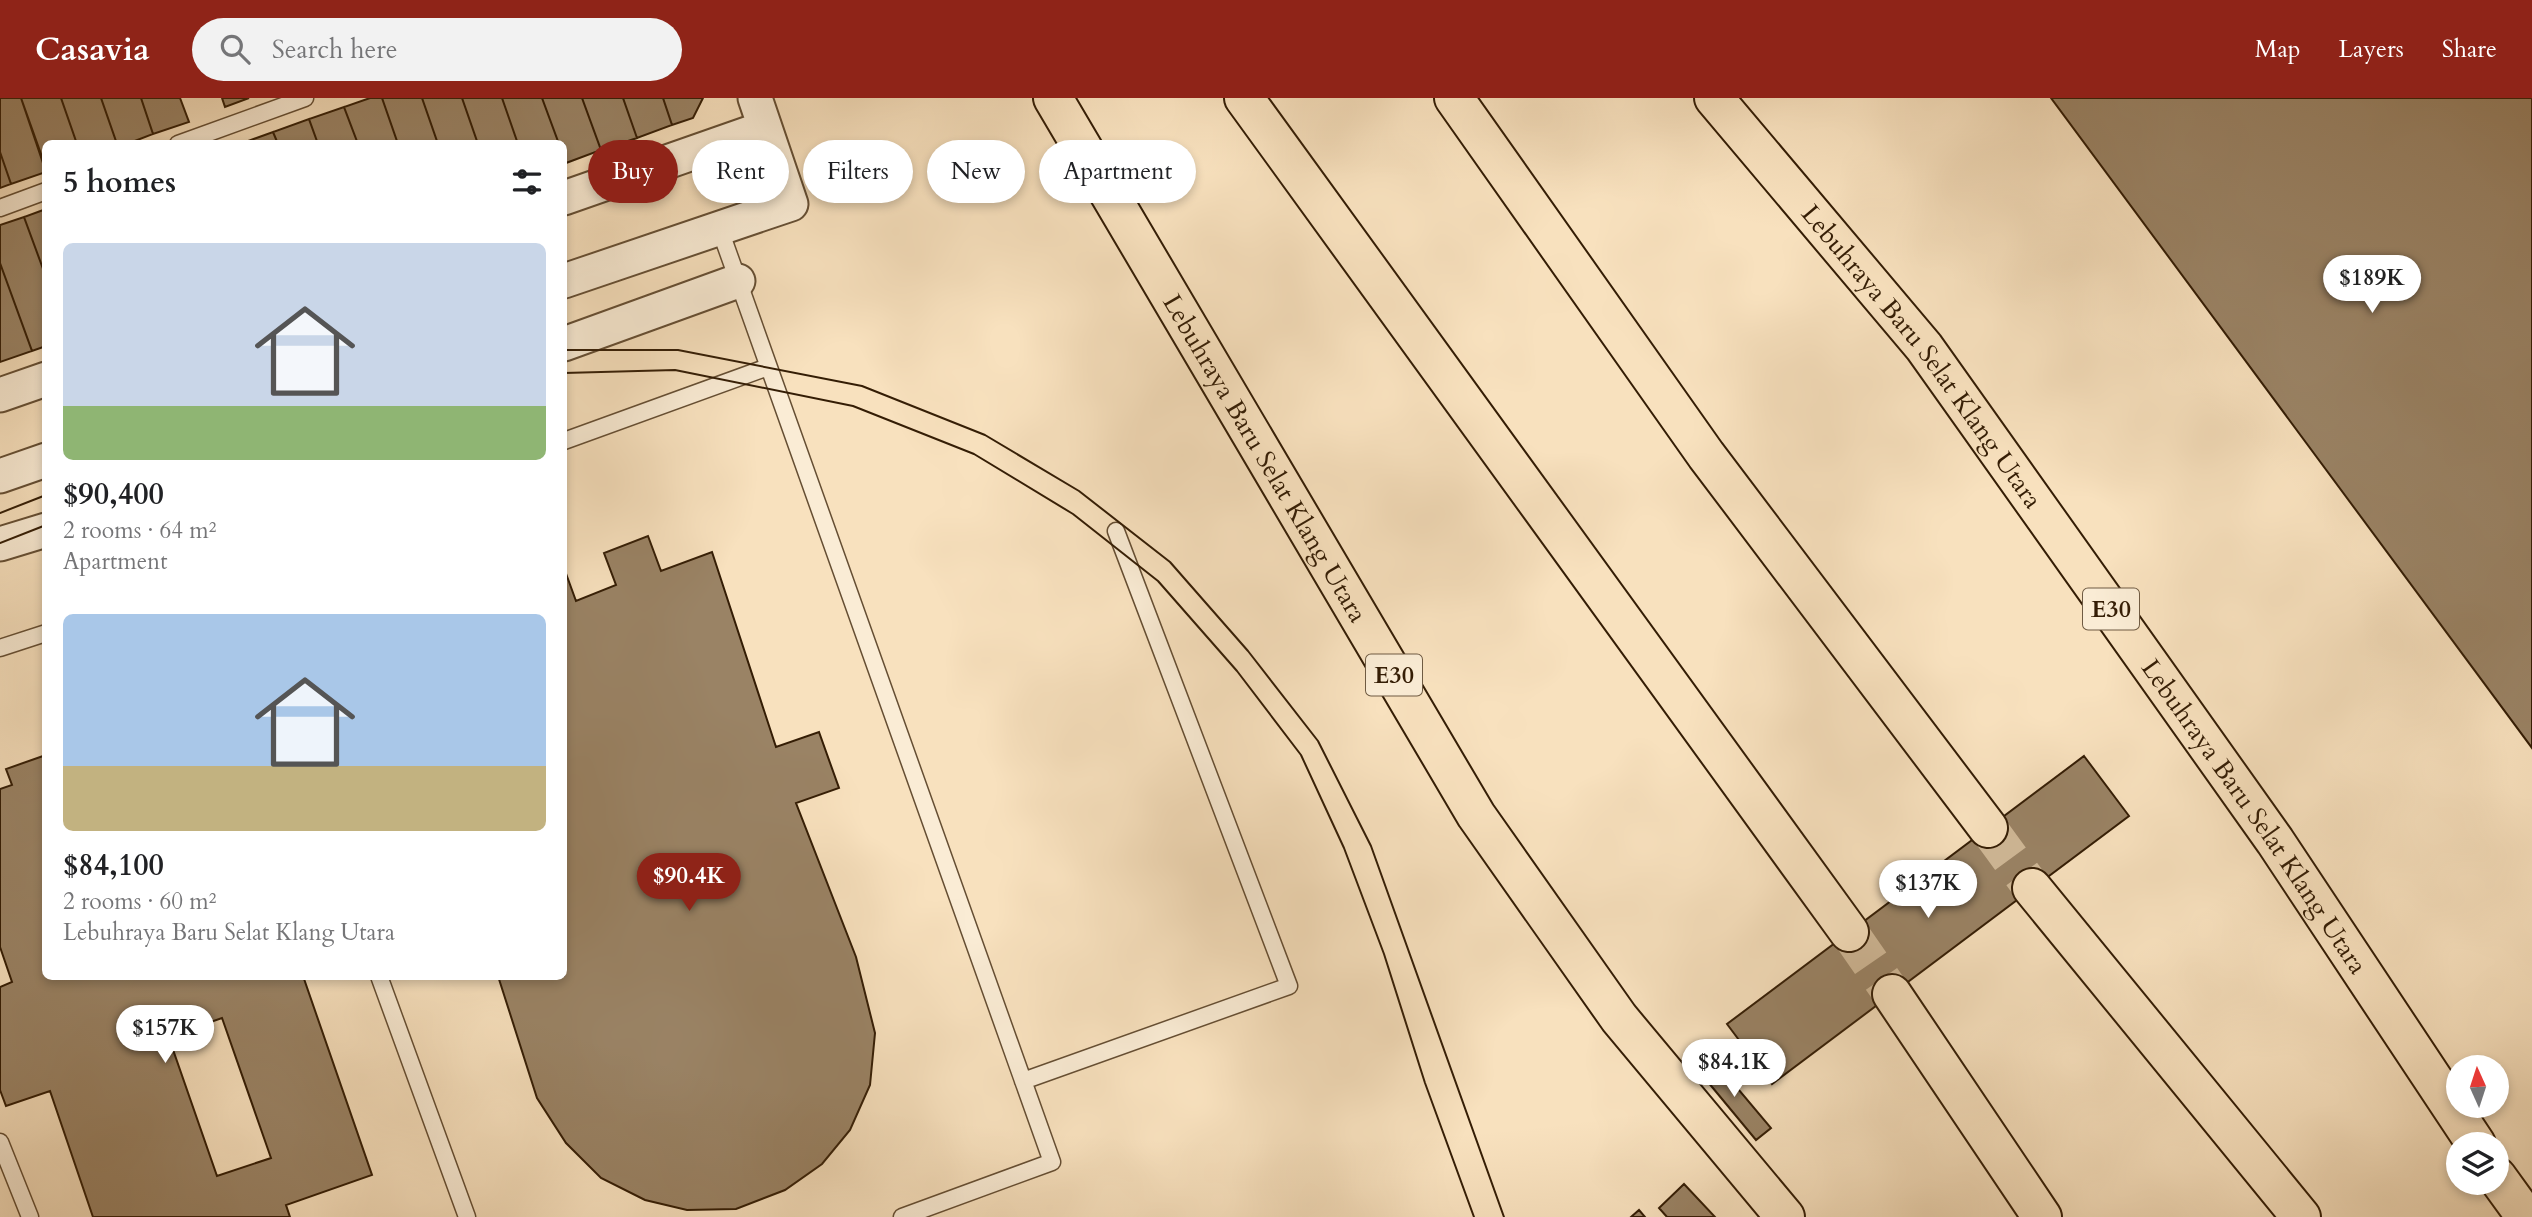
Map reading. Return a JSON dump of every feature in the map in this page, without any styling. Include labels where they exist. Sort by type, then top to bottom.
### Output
[{"type":"highway","name":"Lebuhraya Baru Selat Klang Utara","points":[[1053,98],[1476,815],[1619,1018],[1785,1217]]},
{"type":"highway","points":[[1244,98],[1849,932]]},
{"type":"highway","points":[[1454,98],[1706,454],[1988,828]]},
{"type":"highway","name":"Lebuhraya Baru Selat Klang Utara","points":[[1714,98],[1924,347],[2275,841],[2468,1132]]},
{"type":"highway","points":[[2032,888],[2301,1217]]},
{"type":"highway","points":[[1892,994],[2042,1217]]},
{"type":"highway","points":[[2509,1194],[2526,1217]]},
{"type":"street","points":[[567,197],[760,113],[791,204],[567,280]]},
{"type":"street","points":[[567,343],[738,281]]},
{"type":"street","points":[[0,395],[42,380]]},
{"type":"street","points":[[0,476],[42,461]]},
{"type":"street","points":[[0,544],[42,531]]},
{"type":"lane","points":[[189,140],[304,98]]},
{"type":"lane","points":[[0,208],[42,192]]},
{"type":"lane","points":[[719,227],[1052,1162],[902,1217]]},
{"type":"lane","points":[[567,440],[768,367]]},
{"type":"lane","points":[[1023,1081],[1289,986],[1116,531]]},
{"type":"lane","points":[[0,648],[42,634]]},
{"type":"lane","points":[[380,980],[467,1217]]},
{"type":"lane","points":[[0,1142],[30,1217]]},
{"type":"building","points":[[0,98],[21,98],[42,160],[42,173],[11,184],[0,152]]},
{"type":"building","points":[[21,98],[61,98],[76,140],[42,140],[42,157]]},
{"type":"building","points":[[61,98],[101,98],[116,140],[76,140]]},
{"type":"building","points":[[101,98],[141,98],[153,134],[137,140],[116,140]]},
{"type":"building","points":[[141,98],[180,98],[189,122],[153,134]]},
{"type":"building","points":[[222,98],[249,98],[225,107]]},
{"type":"building","points":[[370,98],[382,98],[397,140],[356,140],[344,107]]},
{"type":"building","points":[[382,98],[422,98],[437,140],[397,140]]},
{"type":"building","points":[[422,98],[462,98],[477,140],[437,140]]},
{"type":"building","points":[[462,98],[502,98],[517,140],[477,140]]},
{"type":"building","points":[[502,98],[542,98],[558,140],[517,140]]},
{"type":"building","points":[[542,98],[582,98],[597,140],[588,140],[588,155],[567,163],[567,140],[558,140]]},
{"type":"building","points":[[582,98],[623,98],[637,138],[597,140]]},
{"type":"building","points":[[623,98],[663,98],[672,125],[637,138]]},
{"type":"building","points":[[663,98],[703,98],[693,118],[672,125]]},
{"type":"building","points":[[2051,98],[2532,98],[2532,748]]},
{"type":"building","points":[[344,107],[356,140],[317,140],[309,119]]},
{"type":"building","points":[[309,119],[317,140],[276,140],[273,132]]},
{"type":"building","points":[[273,132],[276,140],[251,140]]},
{"type":"building","points":[[0,152],[11,184],[0,188]]},
{"type":"building","points":[[42,210],[42,266],[24,217]]},
{"type":"building","points":[[24,217],[42,266],[42,347],[32,351],[0,263],[0,225]]},
{"type":"building","points":[[0,263],[32,351],[0,362]]},
{"type":"building","points":[[648,536],[661,571],[712,552],[776,747],[819,732],[839,788],[796,803],[856,957],[875,1033],[870,1085],[850,1130],[822,1164],[785,1190],[736,1209],[687,1210],[645,1200],[601,1178],[566,1143],[537,1098],[499,980],[567,980],[567,576],[576,601],[616,585],[604,553]]},
{"type":"building","points":[[42,756],[42,980],[304,980],[372,1175],[286,1205],[290,1217],[93,1217],[50,1091],[6,1106],[0,1090],[0,987],[12,982],[0,947],[0,789],[12,785],[6,769]],"holes":[[[179,1012],[185,1031],[222,1018],[271,1158],[217,1176],[162,1018]]]},
{"type":"building","points":[[2084,756],[2129,816],[1772,1084],[1727,1024]]},
{"type":"building","points":[[1712,1058],[1771,1128],[1756,1140],[1698,1070]]},
{"type":"building","points":[[1684,1184],[1715,1217],[1667,1217],[1659,1208]]},
{"type":"building","points":[[1639,1210],[1645,1217],[1631,1217]]},
{"type":"tunnel","points":[[1988,828],[2032,888]]},
{"type":"tunnel","points":[[1849,932],[1892,994]]},
{"type":"tram line","points":[[567,350],[678,350],[862,386],[985,435],[1079,491],[1170,562],[1248,651],[1318,741],[1371,846],[1504,1217]]},
{"type":"tram line","points":[[567,373],[675,370],[853,406],[974,454],[1073,514],[1158,581],[1237,671],[1301,755],[1344,848],[1384,954],[1425,1083],[1474,1217]]},
{"type":"tram line","points":[[0,513],[42,497]]},
{"type":"tram line","points":[[0,543],[42,527]]}]
